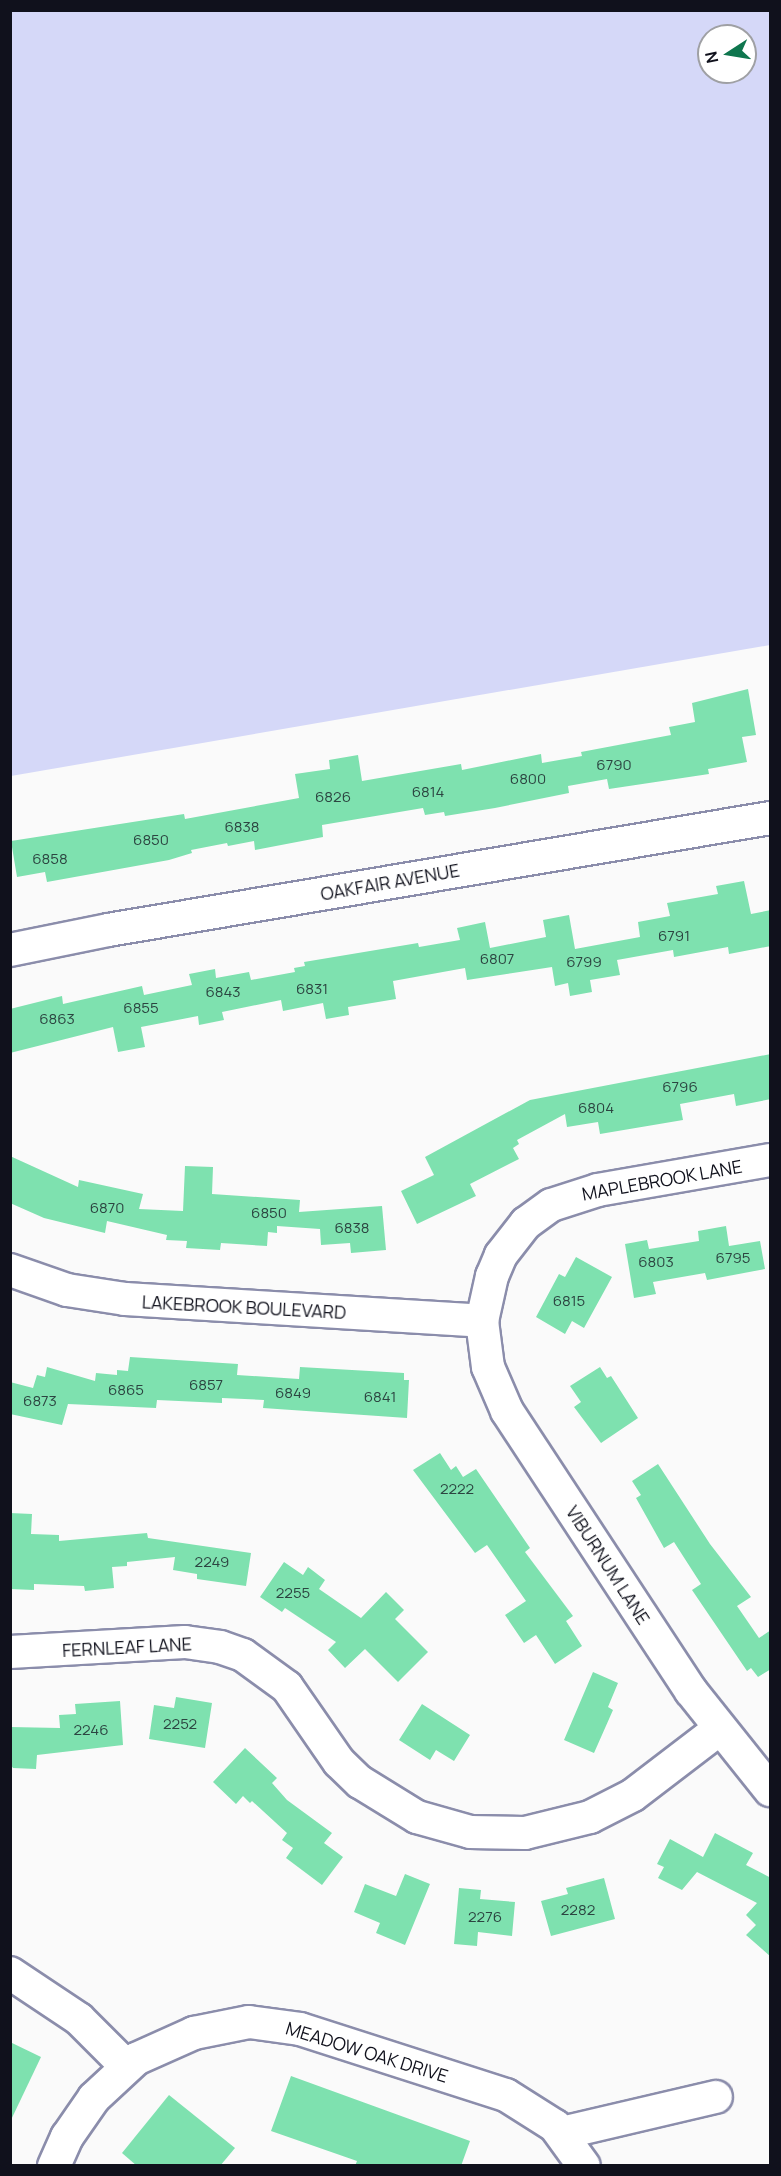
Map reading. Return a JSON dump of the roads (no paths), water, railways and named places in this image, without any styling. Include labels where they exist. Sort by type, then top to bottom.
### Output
[{"type":"street","name":"OAKFAIR AVENUE","points":[[10,950],[108,930],[771,818]]},
{"type":"street","name":"MAPLEBROOK LANE","points":[[482,1321],[492,1276],[501,1255],[525,1223],[551,1205],[598,1190],[771,1160]]},
{"type":"street","name":"LAKEBROOK BOULEVARD","points":[[10,1270],[66,1290],[125,1299],[482,1321]]},
{"type":"street","name":"VIBURNUM LANE","points":[[482,1321],[488,1367],[507,1411],[718,1730],[771,1790]]},
{"type":"street","name":"FERNLEAF LANE","points":[[10,1652],[185,1642],[243,1655],[287,1687],[334,1754],[360,1782],[417,1817],[470,1833],[525,1833],[590,1817],[633,1795],[718,1730]]},
{"type":"street","points":[[10,1973],[79,2019],[126,2066]]},
{"type":"street","name":"MEADOW OAK DRIVE","points":[[54,2166],[85,2109],[126,2066],[164,2044],[207,2029],[240,2023],[274,2024],[341,2041],[506,2095],[539,2112],[562,2133],[584,2166]]},
{"type":"street","points":[[562,2133],[716,2097]]}]
